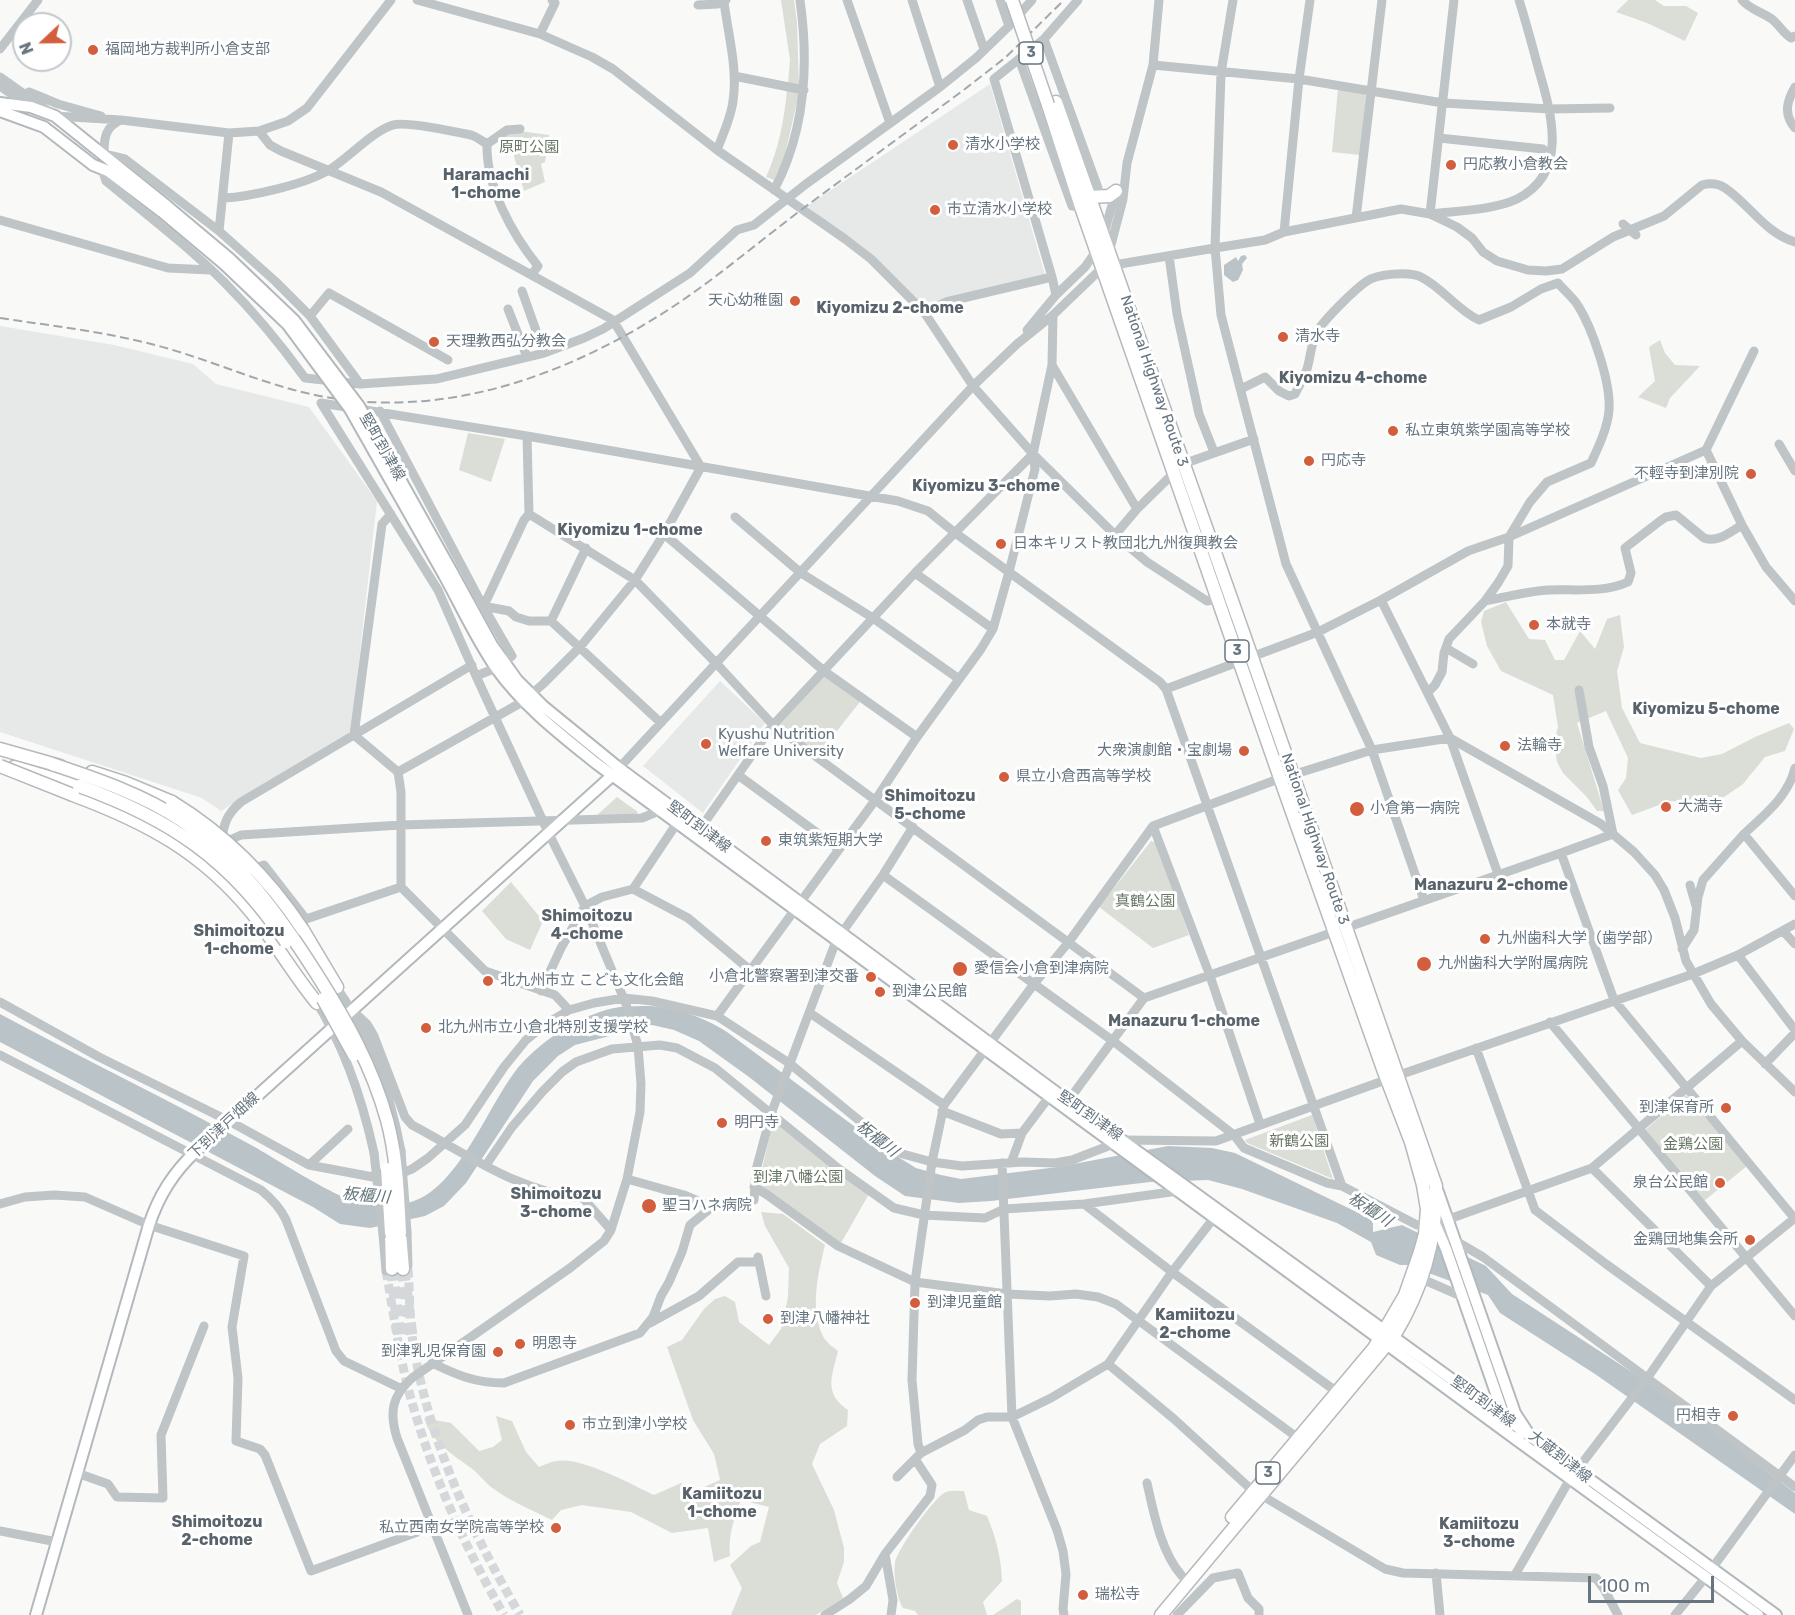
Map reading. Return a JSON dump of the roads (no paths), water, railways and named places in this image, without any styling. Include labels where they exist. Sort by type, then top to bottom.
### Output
[{"type":"highway","name":"National Highway Route 3","points":[[1012,0],[1090,197],[1104,236],[1103,251]]},
{"type":"highway","name":"National Highway Route 3","points":[[1021,0],[1081,207],[1111,270],[1392,1078],[1436,1186],[1433,1228],[1414,1301],[1387,1338],[1257,1493],[1150,1615]]},
{"type":"highway","points":[[1090,197],[1109,196],[1116,191]]},
{"type":"highway","name":"National Highway Route 3","points":[[1111,270],[1109,288],[1179,468],[1218,599],[1246,660]]},
{"type":"highway","points":[[0,751],[90,772],[126,783],[172,802],[195,817],[221,836],[250,863],[281,899],[303,930],[337,987]]},
{"type":"highway","points":[[52,764],[117,787],[161,807],[228,858],[271,905],[347,1021],[370,1071],[387,1121],[392,1145],[397,1269]]},
{"type":"highway","points":[[0,766],[79,786],[128,804],[190,839],[246,889],[281,933],[339,1025],[363,1073],[379,1122],[384,1146],[395,1233]]},
{"type":"highway","points":[[0,766],[105,806],[155,830],[200,860],[253,914],[298,980],[317,1003]]},
{"type":"highway","name":"National Highway Route 3","points":[[1392,1078],[1433,1228]]},
{"type":"highway","name":"National Highway Route 3","points":[[1161,1615],[1298,1438],[1387,1338]]},
{"type":"main road","name":"堅町到津線","points":[[0,103],[16,101],[39,110],[59,113],[165,209]]},
{"type":"main road","points":[[0,111],[7,110],[16,101]]},
{"type":"main road","points":[[0,111],[39,110],[108,171]]},
{"type":"main road","name":"堅町到津線","points":[[0,111],[44,128],[93,165],[108,171],[165,209],[230,258],[294,320],[358,406],[500,666],[528,699],[554,729],[700,829],[796,907]]},
{"type":"main road","points":[[59,113],[59,129]]},
{"type":"main road","name":"堅町到津線","points":[[615,772],[659,811],[838,937],[987,1046],[1068,1101],[1181,1189],[1526,1439]]},
{"type":"main road","name":"下到津戸畑線","points":[[36,1615],[149,1225],[162,1193],[171,1179],[194,1153],[442,929],[546,827],[562,820],[615,772]]},
{"type":"main road","name":"堅町到津線","points":[[987,1046],[1049,1097],[1122,1145],[1167,1185],[1181,1189]]},
{"type":"main road","points":[[1433,1228],[1446,1249],[1505,1418]]},
{"type":"main road","name":"大蔵到津線","points":[[1433,1228],[1454,1240],[1526,1439],[1705,1578],[1758,1615]]},
{"type":"main road","name":"堅町到津線","points":[[1387,1338],[1505,1418],[1526,1439]]},
{"type":"main road","name":"大蔵到津線","points":[[1574,1475],[1712,1568],[1776,1615]]},
{"type":"street","points":[[0,49],[38,0]]},
{"type":"street","points":[[59,113],[229,133],[259,131],[288,121],[307,108],[391,0]]},
{"type":"street","points":[[417,0],[540,34],[592,57],[613,69],[717,150],[871,259],[924,312],[972,386],[1034,454],[1115,535],[1147,562],[1207,601],[1218,599]]},
{"type":"street","points":[[540,34],[555,3],[552,0]]},
{"type":"street","points":[[774,190],[793,144],[804,90],[804,26],[800,0]]},
{"type":"street","points":[[847,0],[890,123]]},
{"type":"street","points":[[912,0],[940,87]]},
{"type":"street","points":[[968,0],[984,49]]},
{"type":"street","points":[[1000,0],[1010,26]]},
{"type":"street","points":[[108,171],[104,176],[106,181],[224,283],[278,342],[305,378],[360,384],[436,379],[544,353],[603,329],[613,320],[690,273],[737,230],[754,225],[786,199],[940,87],[1010,26],[1032,0]]},
{"type":"street","points":[[1056,295],[994,79],[1044,39],[1078,0]]},
{"type":"street","points":[[1104,236],[1116,191],[1127,164],[1153,65],[1159,0]]},
{"type":"street","points":[[1233,0],[1221,73],[1215,248],[1221,315],[1286,564],[1372,750],[1424,900]]},
{"type":"street","points":[[1284,232],[1299,79],[1310,0]]},
{"type":"street","points":[[1356,218],[1382,0]]},
{"type":"street","points":[[1430,214],[1454,0]]},
{"type":"street","points":[[1430,214],[1496,205],[1515,200],[1529,192],[1553,166],[1550,109],[1519,0]]},
{"type":"street","points":[[1742,0],[1746,5],[1773,20],[1787,36],[1791,38],[1795,36]]},
{"type":"street","points":[[698,5],[725,1],[734,76],[734,99],[730,117],[717,150]]},
{"type":"street","points":[[1044,39],[1098,188],[1090,197]]},
{"type":"street","points":[[1019,59],[1072,206],[1081,207]]},
{"type":"street","points":[[1153,65],[1299,79],[1443,103],[1550,109],[1610,108]]},
{"type":"street","points":[[734,76],[804,90]]},
{"type":"street","points":[[3,82],[16,101]]},
{"type":"street","points":[[3,82],[39,110]]},
{"type":"street","points":[[3,82],[40,97],[121,120]]},
{"type":"street","points":[[1795,87],[1787,101],[1787,112],[1795,128]]},
{"type":"street","points":[[59,113],[90,113]]},
{"type":"street","points":[[121,120],[112,125],[106,133],[104,154],[126,159],[247,255],[310,316],[360,384]]},
{"type":"street","points":[[223,198],[239,198],[264,193],[319,175],[384,129],[396,124],[473,136],[487,144]]},
{"type":"street","points":[[487,144],[507,130],[520,129]]},
{"type":"street","points":[[259,131],[270,145],[281,151],[381,192],[613,320],[701,466]]},
{"type":"street","points":[[219,231],[229,133]]},
{"type":"street","points":[[1439,138],[1543,149]]},
{"type":"street","points":[[487,144],[491,183],[518,241],[538,266],[532,274]]},
{"type":"street","points":[[1017,344],[1056,295],[1103,251],[1123,199],[1127,164]]},
{"type":"street","points":[[615,772],[972,386],[1089,281],[1111,270],[1169,256],[1265,240],[1284,232],[1401,209],[1430,214],[1457,227],[1472,238],[1483,252],[1497,261],[1528,270],[1562,269],[1613,237],[1664,216],[1702,185],[1710,183],[1724,186],[1770,229],[1793,244]]},
{"type":"street","points":[[0,220],[168,268],[210,270]]},
{"type":"street","points":[[1169,256],[1178,314],[1197,404],[1214,452]]},
{"type":"street","points":[[1558,283],[1562,269]]},
{"type":"street","points":[[1047,305],[1068,293],[1093,270],[1111,270]]},
{"type":"street","points":[[1240,389],[1265,377],[1279,391],[1289,396],[1295,394],[1306,371],[1318,330],[1347,297],[1368,280],[1399,274],[1420,276],[1441,290],[1462,310],[1479,320],[1558,283]]},
{"type":"street","points":[[924,312],[946,302],[1052,278]]},
{"type":"street","points":[[1089,281],[1100,280],[1109,288]]},
{"type":"street","points":[[1428,692],[1436,685],[1442,672],[1446,648],[1454,633],[1485,601],[1508,566],[1509,537],[1527,507],[1547,482],[1591,463],[1598,448],[1609,410],[1604,372],[1593,339],[1577,304],[1558,283]]},
{"type":"street","points":[[522,291],[544,353]]},
{"type":"street","points":[[310,316],[329,293],[448,360]]},
{"type":"street","points":[[508,309],[527,357]]},
{"type":"street","points":[[717,1016],[876,799],[917,737],[981,649],[993,628],[1035,469],[1034,454],[1052,365],[1053,315]]},
{"type":"street","points":[[1166,689],[1318,632],[1468,551],[1509,537],[1706,450],[1754,351]]},
{"type":"street","points":[[1052,365],[1137,509]]},
{"type":"street","points":[[468,1615],[431,1527],[393,1425],[393,1412],[400,1388],[432,1363],[585,1257],[604,1241],[611,1230],[627,1179],[640,1112],[641,1084],[637,1041],[625,1001],[585,906],[546,827],[438,590],[321,403],[527,435],[898,501],[928,512],[1160,682],[1166,689],[1312,1107],[1342,1186]]},
{"type":"street","points":[[380,411],[512,656],[500,666],[476,676]]},
{"type":"street","points":[[482,604],[487,599],[529,514],[527,435]]},
{"type":"street","points":[[1115,535],[1137,509],[1179,468],[1214,452],[1254,439]]},
{"type":"street","points":[[1779,444],[1794,466]]},
{"type":"street","points":[[1706,450],[1742,525],[1766,567],[1795,601]]},
{"type":"street","points":[[700,829],[773,725],[954,532],[1034,454]]},
{"type":"street","points":[[398,772],[528,699],[580,647],[635,580],[664,534],[701,466]]},
{"type":"street","points":[[354,735],[382,524],[391,514]]},
{"type":"street","points":[[529,514],[635,580],[773,725],[1144,998]]},
{"type":"street","points":[[1485,601],[1547,590],[1584,590],[1621,586],[1628,582],[1631,573],[1625,548],[1666,517],[1676,515],[1709,540],[1718,539],[1742,525]]},
{"type":"street","points":[[735,517],[801,573],[873,618],[959,679]]},
{"type":"street","points":[[664,534],[824,671],[917,737]]},
{"type":"street","points":[[551,621],[586,548]]},
{"type":"street","points":[[915,573],[993,628]]},
{"type":"street","points":[[1381,600],[1450,738],[1498,874]]},
{"type":"street","points":[[482,604],[509,611],[516,617],[529,621],[551,621],[661,723]]},
{"type":"street","points":[[1446,648],[1473,664]]},
{"type":"street","points":[[222,843],[223,824],[231,810],[241,802],[472,665]]},
{"type":"street","points":[[1578,690],[1589,747],[1603,786],[1613,834]]},
{"type":"street","points":[[354,735],[398,772],[401,792],[401,887],[485,971],[555,995],[569,1010]]},
{"type":"street","points":[[825,1615],[866,1586],[885,1554],[930,1496],[932,1485],[918,1456],[912,1380],[915,1282],[932,1162],[943,1108],[1153,826],[1286,777],[1372,750],[1450,738],[1601,824],[1634,852],[1659,883],[1675,918],[1682,949],[1693,974],[1711,1004],[1742,1041],[1795,1092]]},
{"type":"street","points":[[0,751],[76,776],[151,805],[222,843],[276,903],[352,1010],[384,1084],[401,1151],[395,1233]]},
{"type":"street","points":[[0,766],[88,795],[147,819],[204,854],[261,916],[317,1003],[356,1087],[395,1233]]},
{"type":"street","points":[[1682,949],[1694,930],[1696,908],[1703,880],[1744,834],[1779,800],[1793,778],[1795,768]]},
{"type":"street","points":[[738,775],[839,849]]},
{"type":"street","points":[[562,820],[642,818],[659,811]]},
{"type":"street","points":[[541,991],[561,948],[585,906],[602,897],[633,889],[677,823]]},
{"type":"street","points":[[204,854],[241,835],[400,825],[546,827]]},
{"type":"street","points":[[1153,826],[1210,976],[1260,1125]]},
{"type":"street","points":[[432,1363],[461,1377],[504,1383],[640,1333],[653,1317],[690,1225],[712,1207],[754,1200],[756,1170],[772,1110],[838,937],[883,875],[913,827]]},
{"type":"street","points":[[1068,1101],[1144,998],[1613,834]]},
{"type":"street","points":[[1744,834],[1795,896]]},
{"type":"street","points":[[1515,1575],[1574,1475],[1648,1377],[1711,1286],[1795,1218],[1614,1000],[1562,853]]},
{"type":"street","points":[[249,871],[264,865],[306,919],[401,887]]},
{"type":"street","points":[[883,875],[1113,1041],[1234,1135],[1244,1148],[1327,1183],[1342,1186],[1417,1225],[1433,1228],[1592,1168],[1742,1041]]},
{"type":"street","points":[[1690,885],[1696,908]]},
{"type":"street","points":[[633,889],[688,918],[750,970]]},
{"type":"street","points":[[0,1002],[99,1057],[309,1166],[373,1177],[394,1176],[412,1169],[446,1143],[465,1125],[504,1067],[526,1040],[546,1024],[569,1010],[594,1003],[625,1001],[652,1001],[717,1016],[788,1066],[899,1153],[932,1162],[962,1166],[1055,1163],[1122,1145],[1206,1142],[1234,1135],[1550,1022],[1693,974],[1737,955],[1795,924]]},
{"type":"street","points":[[1783,931],[1795,944]]},
{"type":"street","points":[[1737,955],[1795,1031],[1765,1064]]},
{"type":"street","points":[[352,1010],[367,1024],[374,1036],[405,1117],[412,1125],[518,1183],[562,1197],[584,1198],[611,1230]]},
{"type":"street","points":[[810,1013],[943,1108],[1001,1134],[1022,1133]]},
{"type":"street","points":[[1550,1022],[1795,1316]]},
{"type":"street","points":[[486,1166],[512,1127],[562,1072],[576,1062],[594,1054],[637,1041],[677,1048],[715,1068],[772,1110],[839,1169],[894,1208],[924,1215],[985,1218],[1004,1206],[1084,1204],[1181,1189]]},
{"type":"street","points":[[1476,1048],[1535,1210],[1795,1400]]},
{"type":"street","points":[[0,1055],[194,1153],[261,1190],[272,1199],[281,1209],[286,1220],[336,1351],[344,1361],[400,1388]]},
{"type":"street","points":[[1049,1097],[1022,1133],[1003,1174],[1012,1416],[1057,1530],[1063,1551],[1066,1574],[1064,1615]]},
{"type":"street","points":[[309,1166],[348,1129]]},
{"type":"street","points":[[1592,1168],[1711,1286]]},
{"type":"street","points":[[627,1179],[684,1195],[712,1207]]},
{"type":"street","points":[[754,1187],[838,1246],[915,1282],[1007,1294],[1050,1296],[1076,1294],[1098,1297],[1116,1304],[1298,1438]]},
{"type":"street","points":[[0,1204],[25,1197],[54,1195],[85,1197],[149,1225],[244,1256],[232,1327],[238,1378],[236,1441],[260,1449],[264,1455],[311,1571],[431,1527]]},
{"type":"street","points":[[1084,1204],[1172,1272],[1337,1392]]},
{"type":"street","points":[[897,1477],[918,1456],[965,1430],[978,1420],[987,1417],[1012,1416],[1051,1398],[1108,1364],[1172,1272],[1217,1214]]},
{"type":"street","points":[[1454,1240],[1483,1257],[1795,1486]]},
{"type":"street","points":[[648,1323],[699,1296],[738,1262],[758,1259],[766,1296]]},
{"type":"street","points":[[1420,1272],[1460,1293]]},
{"type":"street","points":[[77,1473],[108,1484],[117,1497],[163,1498],[161,1435],[204,1326]]},
{"type":"street","points":[[1108,1364],[1257,1493],[1385,1569],[1402,1573],[1596,1578],[1618,1615]]},
{"type":"street","points":[[1675,1615],[1795,1455]]},
{"type":"street","points":[[1147,1483],[1160,1532],[1173,1566],[1182,1576]]},
{"type":"street","points":[[0,1531],[57,1542]]},
{"type":"street","points":[[885,1554],[893,1600],[891,1615]]},
{"type":"street","points":[[1177,1615],[1213,1578],[1238,1573],[1248,1598],[1259,1609],[1259,1615]]},
{"type":"street","points":[[1436,1573],[1440,1615]]},
{"type":"tunnel","points":[[392,1269],[400,1342]]},
{"type":"tunnel","points":[[403,1269],[412,1340]]},
{"type":"tunnel","points":[[408,1269],[412,1333],[429,1414],[469,1517],[520,1615]]},
{"type":"tunnel","points":[[386,1271],[398,1344],[416,1418],[448,1505],[504,1615]]},
{"type":"railway","points":[[0,318],[139,341],[293,390],[338,399],[383,403],[428,401],[472,394],[516,383],[558,368],[599,349],[639,328],[693,293],[1006,57],[1064,0]]},
{"type":"place","name":"福岡地方裁判所小倉支部","points":[[93,50]]},
{"type":"place","name":"清水小学校","points":[[953,145]]},
{"type":"place","name":"円応教小倉教会","points":[[1451,165]]},
{"type":"place","name":"市立清水小学校","points":[[935,210]]},
{"type":"place","name":"天心幼稚園","points":[[795,301]]},
{"type":"place","name":"清水寺","points":[[1283,337]]},
{"type":"place","name":"天理教西弘分教会","points":[[434,342]]},
{"type":"place","name":"私立東筑紫学園高等学校","points":[[1393,431]]},
{"type":"place","name":"円応寺","points":[[1309,461]]},
{"type":"place","name":"不輕寺到津別院","points":[[1751,474]]},
{"type":"place","name":"日本キリスト教団北九州復興教会","points":[[1001,544]]},
{"type":"place","name":"本就寺","points":[[1534,625]]},
{"type":"place","name":"Kyushu Nutrition Welfare University","points":[[706,744]]},
{"type":"place","name":"法輪寺","points":[[1505,746]]},
{"type":"place","name":"大衆演劇館・宝劇場","points":[[1244,751]]},
{"type":"place","name":"県立小倉西高等学校","points":[[1004,777]]},
{"type":"place","name":"大満寺","points":[[1666,807]]},
{"type":"place","name":"小倉第一病院","points":[[1357,809]]},
{"type":"place","name":"東筑紫短期大学","points":[[766,841]]},
{"type":"place","name":"九州歯科大学（歯学部）","points":[[1485,939]]},
{"type":"place","name":"九州歯科大学附属病院","points":[[1424,964]]},
{"type":"place","name":"愛信会小倉到津病院","points":[[960,969]]},
{"type":"place","name":"小倉北警察署到津交番","points":[[871,977]]},
{"type":"place","name":"北九州市立 こども文化会館","points":[[488,981]]},
{"type":"place","name":"到津公民館","points":[[880,992]]},
{"type":"place","name":"北九州市立小倉北特別支援学校","points":[[426,1028]]},
{"type":"place","name":"到津保育所","points":[[1726,1108]]},
{"type":"place","name":"明円寺","points":[[722,1123]]},
{"type":"place","name":"泉台公民館","points":[[1720,1183]]},
{"type":"place","name":"聖ヨハネ病院","points":[[649,1206]]},
{"type":"place","name":"金鶏団地集会所","points":[[1750,1240]]},
{"type":"place","name":"到津児童館","points":[[915,1303]]},
{"type":"place","name":"到津八幡神社","points":[[768,1319]]},
{"type":"place","name":"明恩寺","points":[[520,1344]]},
{"type":"place","name":"到津乳児保育園","points":[[498,1352]]},
{"type":"place","name":"円相寺","points":[[1733,1416]]},
{"type":"place","name":"市立到津小学校","points":[[570,1425]]},
{"type":"place","name":"私立西南女学院高等学校","points":[[556,1528]]},
{"type":"place","name":"瑞松寺","points":[[1083,1595]]},
{"type":"district","name":"Haramachi 1-chome","points":[[486,184]]},
{"type":"district","name":"Kiyomizu 2-chome","points":[[890,308]]},
{"type":"district","name":"Kiyomizu 4-chome","points":[[1353,378]]},
{"type":"district","name":"Kiyomizu 3-chome","points":[[986,486]]},
{"type":"district","name":"Kiyomizu 1-chome","points":[[630,530]]},
{"type":"district","name":"Kiyomizu 5-chome","points":[[1706,709]]},
{"type":"district","name":"Shimoitozu 5-chome","points":[[930,805]]},
{"type":"district","name":"Manazuru 2-chome","points":[[1491,885]]},
{"type":"district","name":"Shimoitozu 4-chome","points":[[587,925]]},
{"type":"district","name":"Shimoitozu 1-chome","points":[[239,940]]},
{"type":"district","name":"Manazuru 1-chome","points":[[1184,1021]]},
{"type":"district","name":"Shimoitozu 3-chome","points":[[556,1203]]},
{"type":"district","name":"Kamiitozu 2-chome","points":[[1195,1324]]},
{"type":"district","name":"Kamiitozu 1-chome","points":[[722,1503]]},
{"type":"district","name":"Shimoitozu 2-chome","points":[[217,1531]]},
{"type":"district","name":"Kamiitozu 3-chome","points":[[1479,1533]]},
{"type":"park label","name":"原町公園","points":[[529,148]]},
{"type":"park label","name":"真鶴公園","points":[[1145,902]]},
{"type":"park label","name":"新鶴公園","points":[[1299,1142]]},
{"type":"park label","name":"金鶏公園","points":[[1693,1145]]},
{"type":"park label","name":"到津八幡公園","points":[[798,1178]]},
{"type":"water label","name":"板櫃川","points":[[877,1139]]},
{"type":"water label","name":"板櫃川","points":[[366,1196]]},
{"type":"water label","name":"板櫃川","points":[[1370,1210]]}]
